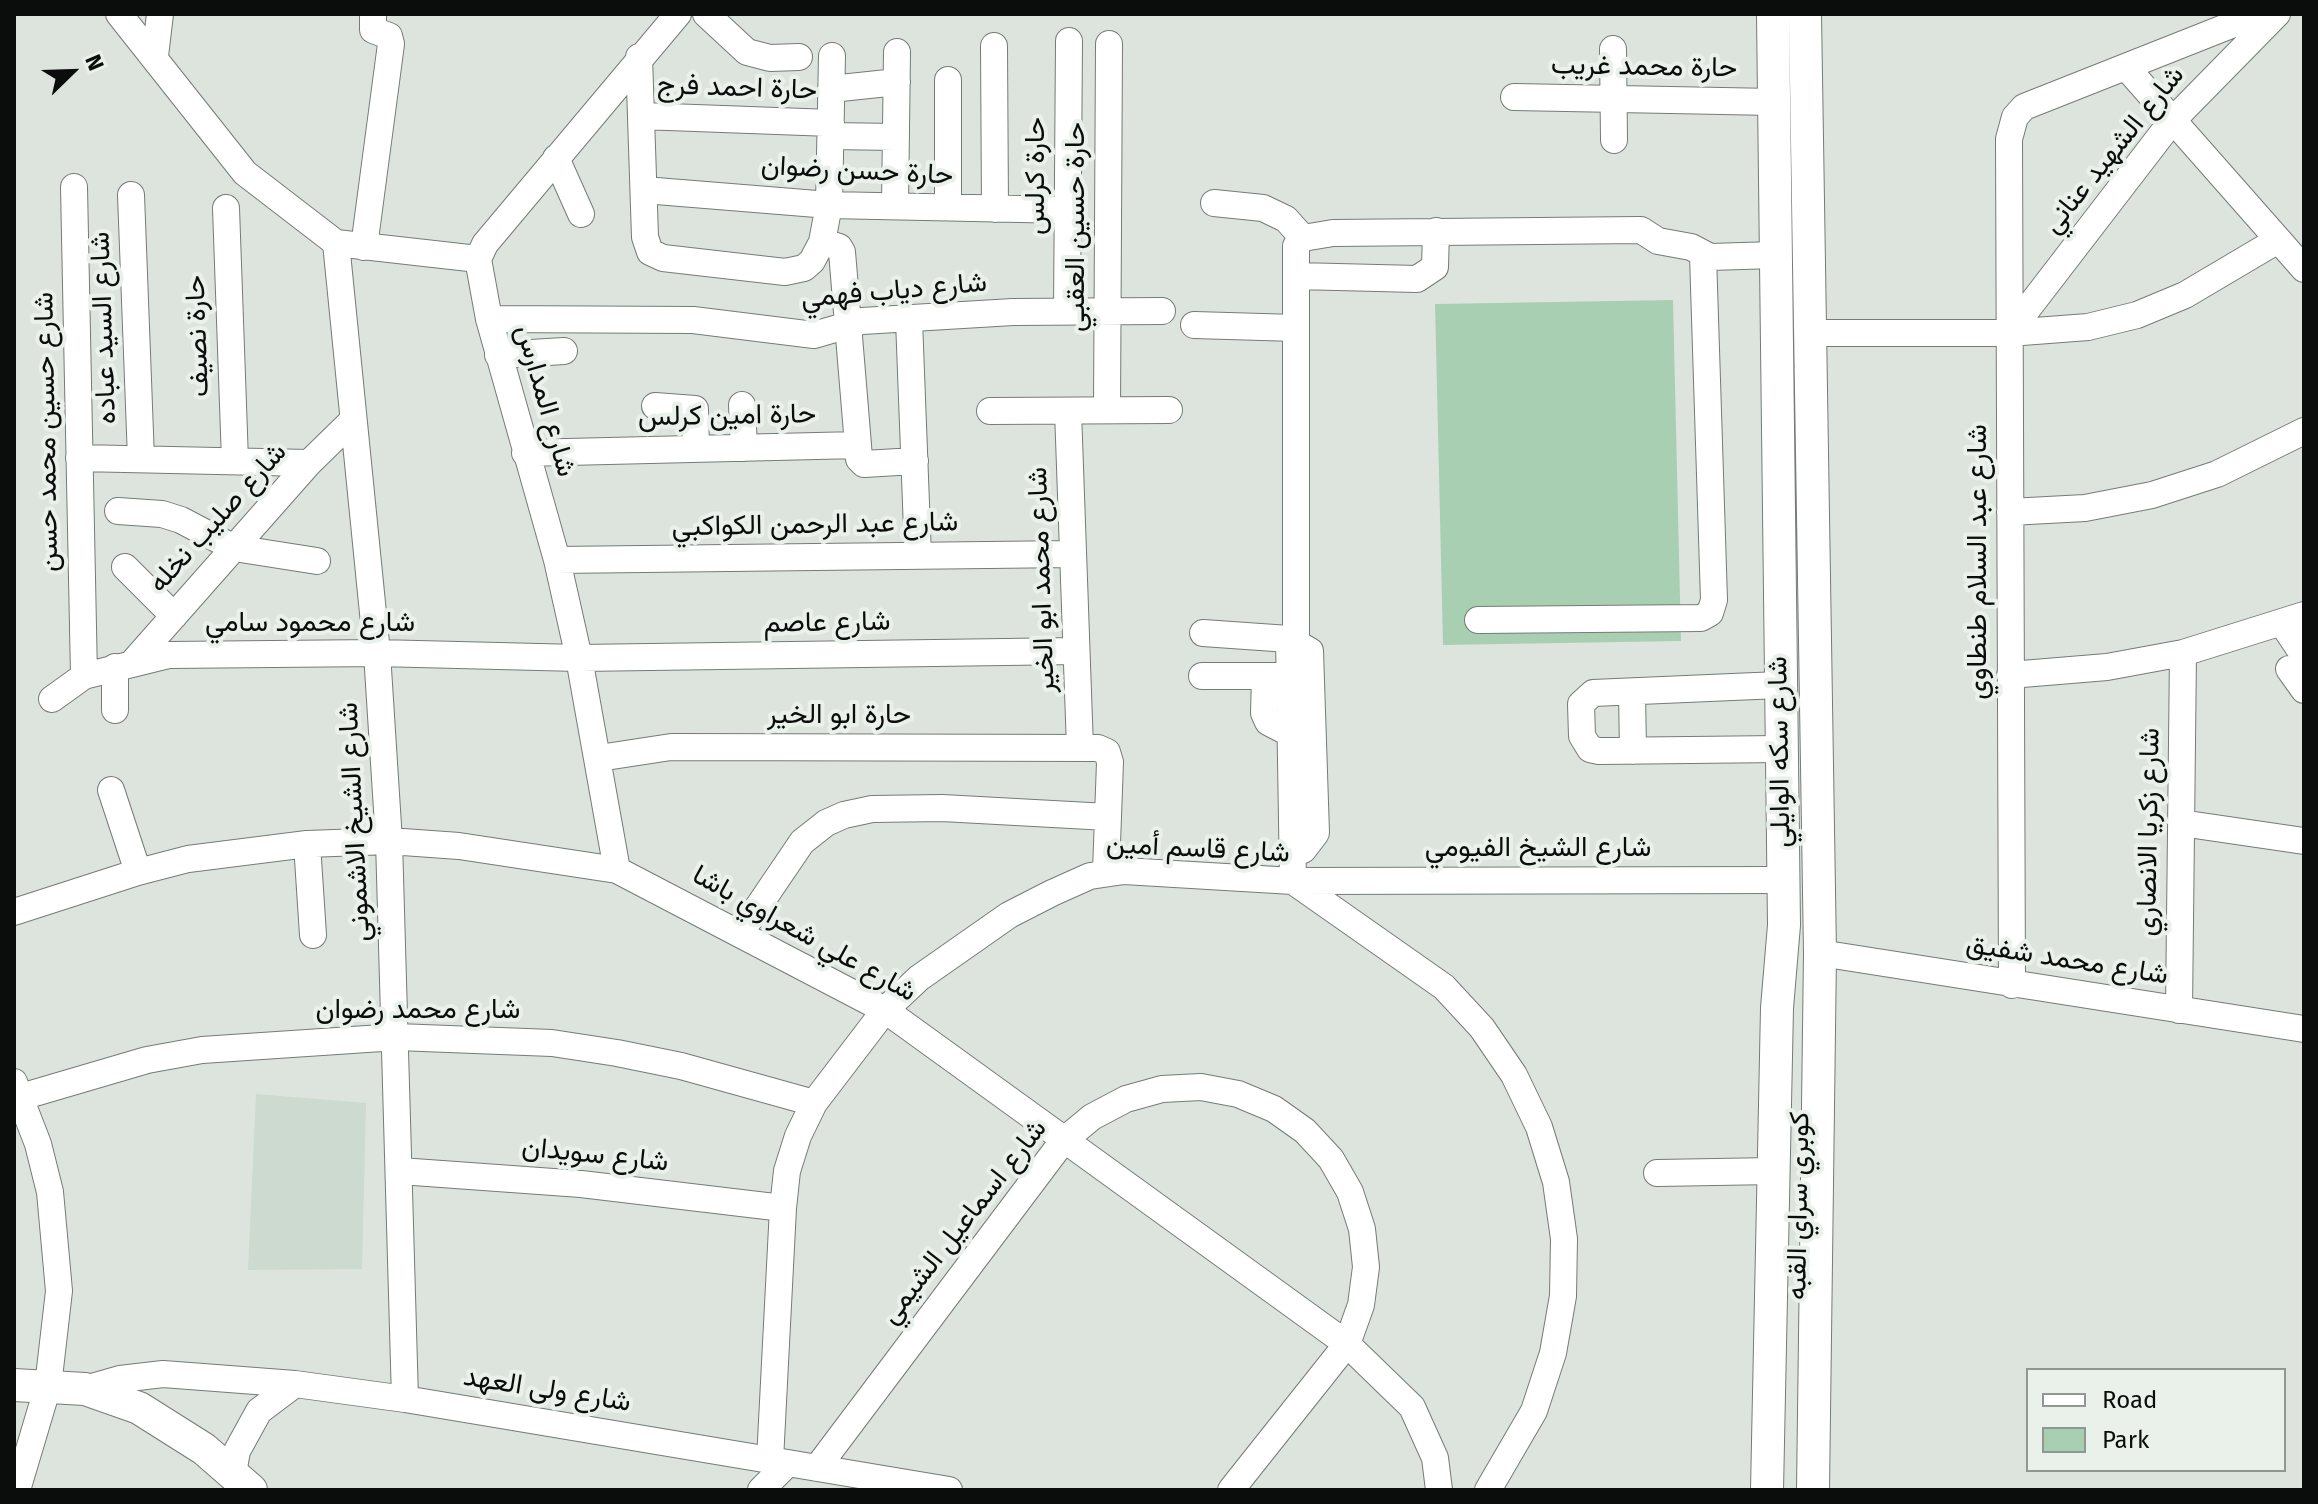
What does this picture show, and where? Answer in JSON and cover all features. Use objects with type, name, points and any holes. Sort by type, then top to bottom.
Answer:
[{"type":"main road","name":"شارع سكه الوايلي","points":[[1767,1490],[1777,1008],[1784,925],[1773,14]]},
{"type":"main road","name":"شارع سكه الوايلي","points":[[1805,14],[1820,953],[1813,1490]]},
{"type":"main road","name":"كوبري سراي القبه","points":[[1784,925],[1796,964],[1803,1007],[1794,1490]]},
{"type":"main road","points":[[14,1385],[85,1389],[139,1408],[173,1426],[242,1482]]},
{"type":"street","points":[[119,14],[155,56],[230,157],[259,187],[336,243],[478,259],[485,244],[678,14]]},
{"type":"street","points":[[155,56],[160,14]]},
{"type":"street","points":[[364,247],[391,44],[389,36],[373,30],[373,14]]},
{"type":"street","points":[[706,14],[747,52],[770,58],[799,57]]},
{"type":"street","name":"شارع الشهيد عناني","points":[[2009,139],[2015,117],[2024,107],[2259,14]]},
{"type":"street","name":"شارع الشهيد عناني","points":[[2009,333],[2172,121],[2277,14]]},
{"type":"street","name":"حارة كرلس","points":[[1067,311],[1069,41]]},
{"type":"street","name":"حارة حسين العقبي","points":[[1107,410],[1109,44]]},
{"type":"street","points":[[994,46],[995,209]]},
{"type":"street","points":[[1613,49],[1614,140]]},
{"type":"street","points":[[895,206],[897,52]]},
{"type":"street","points":[[639,57],[646,245],[656,256],[663,258],[785,272],[804,268],[817,252],[829,205],[832,56]]},
{"type":"street","points":[[2126,67],[2304,269]]},
{"type":"street","points":[[948,80],[948,207]]},
{"type":"street","points":[[831,89],[897,82]]},
{"type":"street","name":"حارة محمد غريب","points":[[1514,97],[1774,102]]},
{"type":"street","name":"حارة احمد فرج","points":[[641,116],[831,129],[896,137]]},
{"type":"street","name":"شارع عبد السلام طنطاوي","points":[[2009,139],[2012,985]]},
{"type":"street","points":[[556,158],[581,214]]},
{"type":"street","name":"شارع حسين محمد حسن","points":[[74,187],[84,676]]},
{"type":"street","name":"حارة حسن رضوان","points":[[644,190],[829,205],[1068,210]]},
{"type":"street","name":"شارع السيد عباده","points":[[131,195],[141,459]]},
{"type":"street","points":[[1214,203],[1263,208],[1286,219],[1303,238]]},
{"type":"street","name":"حارة نصيف","points":[[226,208],[235,461]]},
{"type":"street","points":[[1293,881],[1291,734],[1277,676],[1293,640],[1296,246],[1303,238],[1333,233],[1641,230],[1658,241],[1685,245],[1703,255],[1775,255]]},
{"type":"street","points":[[1297,276],[1424,277],[1435,267],[1436,231]]},
{"type":"street","points":[[1331,277],[1333,233]]},
{"type":"street","points":[[1068,240],[1108,240]]},
{"type":"street","points":[[1810,333],[2009,333],[2088,327],[2137,315],[2185,295],[2278,240]]},
{"type":"street","name":"شارع الشيخ الاشموني","points":[[336,243],[377,653],[389,841],[405,1399]]},
{"type":"street","points":[[817,252],[839,247],[842,252],[859,459],[864,464],[915,461]]},
{"type":"street","points":[[1478,620],[1701,618],[1710,613],[1714,600],[1703,255]]},
{"type":"street","name":"شارع المدارس","points":[[478,259],[498,355],[557,560],[599,758],[617,870]]},
{"type":"street","name":"شارع دياب فهمي","points":[[489,319],[693,320],[814,335],[850,324],[1067,311],[1162,311]]},
{"type":"street","points":[[909,320],[918,556]]},
{"type":"street","points":[[1194,325],[1296,328]]},
{"type":"street","points":[[498,355],[564,351]]},
{"type":"street","points":[[742,405],[744,448]]},
{"type":"street","points":[[655,406],[695,409],[696,449]]},
{"type":"street","points":[[990,411],[1169,410]]},
{"type":"street","name":"شارع محمد ابو الخير","points":[[1068,411],[1080,748]]},
{"type":"street","name":"شارع صليب نخله","points":[[125,664],[174,616],[309,463],[353,420]]},
{"type":"street","points":[[2010,512],[2085,508],[2152,495],[2217,474],[2304,431]]},
{"type":"street","name":"حارة امين كرلس","points":[[525,453],[858,445]]},
{"type":"street","points":[[79,458],[309,463]]},
{"type":"street","points":[[118,511],[162,514],[181,520],[234,548],[317,561]]},
{"type":"street","name":"شارع عبد الرحمن الكواكبي","points":[[557,560],[1073,554]]},
{"type":"street","points":[[125,567],[174,616]]},
{"type":"street","points":[[2010,675],[2107,667],[2183,653],[2293,619],[2300,676]]},
{"type":"street","points":[[1203,633],[1293,640],[1310,651],[1313,660],[1316,833],[1311,843],[1293,854]]},
{"type":"street","name":"شارع عاصم","points":[[579,658],[1076,651]]},
{"type":"street","name":"شارع محمود سامي","points":[[52,699],[84,676],[169,655],[377,653],[579,658]]},
{"type":"street","name":"شارع زكريا الانصاري","points":[[2179,1010],[2183,653]]},
{"type":"street","points":[[115,710],[125,664]]},
{"type":"street","points":[[1202,676],[1277,676]]},
{"type":"street","points":[[1779,685],[1593,693],[1581,704],[1581,712],[1582,736],[1590,749],[1780,749]]},
{"type":"street","points":[[1632,692],[1633,751]]},
{"type":"street","name":"حارة ابو الخير","points":[[599,758],[671,747],[1080,748]]},
{"type":"street","points":[[1080,748],[1107,752],[1110,762],[1106,871]]},
{"type":"street","points":[[111,790],[138,872]]},
{"type":"street","points":[[741,932],[802,842],[826,823],[844,815],[872,809],[942,808],[1108,817]]},
{"type":"street","points":[[2181,823],[2304,841]]},
{"type":"street","name":"شارع علي شعراوي باشا","points":[[14,912],[188,859],[307,844],[389,841],[542,856],[617,870],[741,932],[885,1010],[1347,1344],[1412,1407],[1435,1458],[1439,1490]]},
{"type":"street","points":[[307,844],[313,935]]},
{"type":"street","name":"شارع قاسم أمين","points":[[791,1490],[779,1461],[783,1208],[787,1171],[798,1136],[814,1103],[885,1010],[919,978],[1009,915],[1106,871],[1293,881],[1444,987],[1482,1028],[1514,1075],[1539,1127],[1556,1182],[1562,1225],[1563,1296],[1553,1353],[1534,1411],[1488,1490]]},
{"type":"street","name":"شارع الشيخ الفيومي","points":[[1293,881],[1783,880]]},
{"type":"street","name":"شارع محمد شفيق","points":[[1820,953],[2304,1029]]},
{"type":"street","name":"شارع محمد رضوان","points":[[18,1090],[202,1050],[397,1037],[552,1043],[617,1053],[681,1066],[814,1103]]},
{"type":"street","name":"شارع اسماعيل الشيمي","points":[[817,1468],[1063,1141],[1092,1117],[1126,1099],[1162,1089],[1201,1087],[1238,1094],[1274,1109],[1295,1123],[1331,1159],[1350,1192],[1362,1229],[1366,1267],[1361,1305],[1347,1344],[1231,1490]]},
{"type":"street","points":[[17,1490],[48,1386],[57,1328],[57,1241],[50,1192],[18,1090]]},
{"type":"street","name":"شارع سويدان","points":[[400,1171],[581,1184],[783,1208]]},
{"type":"street","points":[[1657,1173],[1774,1171]]},
{"type":"street","name":"شارع ولى العهد","points":[[85,1389],[120,1379],[163,1374],[295,1384],[405,1399],[949,1490]]},
{"type":"street","points":[[242,1482],[246,1430],[259,1411],[295,1384]]},
{"type":"street","points":[[761,1490],[779,1461]]},
{"type":"shaded area","points":[[256,1094],[366,1103],[362,1269],[248,1270]]},
{"type":"green space","points":[[1673,300],[1681,641],[1443,645],[1435,304]]}]
